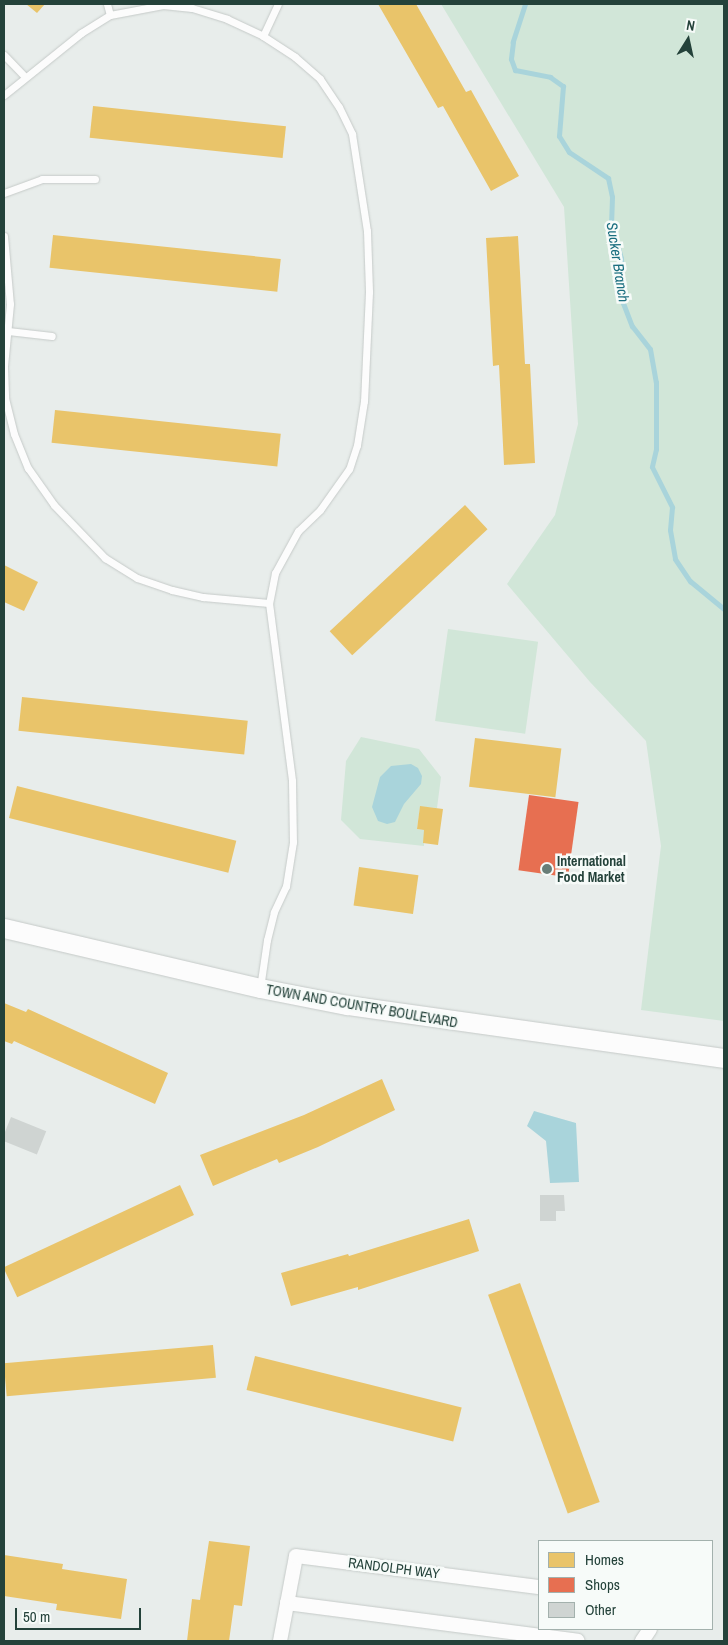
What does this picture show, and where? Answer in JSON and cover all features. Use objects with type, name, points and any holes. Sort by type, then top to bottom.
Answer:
[{"type":"street","name":"TOWN AND COUNTRY BOULEVARD","points":[[4,928],[260,988],[457,1023],[724,1058]]},
{"type":"street","name":"RANDOLPH WAY","points":[[280,1641],[296,1556],[538,1587]]},
{"type":"street","points":[[287,1603],[578,1641]]},
{"type":"street","points":[[642,1641],[649,1630]]},
{"type":"lane","points":[[107,4],[110,15]]},
{"type":"lane","points":[[263,36],[278,4]]},
{"type":"lane","points":[[4,95],[81,33],[110,15],[163,6],[192,8],[227,19],[263,36],[320,79],[339,107],[352,134],[367,230],[369,292],[364,401],[357,445],[349,469],[335,491],[285,549],[274,573],[269,603],[292,781],[293,842],[286,886],[274,912],[267,940],[260,988]]},
{"type":"lane","points":[[4,55],[26,77]]},
{"type":"lane","points":[[4,193],[42,180],[96,179]]},
{"type":"lane","points":[[4,236],[9,271],[5,398],[14,434],[28,468],[77,532],[105,558],[137,578],[172,590],[204,597],[269,603]]},
{"type":"lane","points":[[8,331],[52,336]]},
{"type":"green space","points":[[441,4],[724,4],[724,1021],[641,1010],[661,846],[646,741],[590,682],[507,584],[555,515],[578,424],[564,207]]},
{"type":"green space","points":[[448,629],[538,642],[525,734],[435,721]]},
{"type":"green space","points":[[361,737],[419,749],[441,777],[437,808],[420,807],[417,829],[424,830],[424,846],[360,839],[341,820],[346,761]]},
{"type":"water","points":[[411,764],[418,768],[422,776],[421,784],[404,804],[395,822],[387,824],[378,821],[372,807],[380,777],[391,766]]},
{"type":"water","points":[[534,1111],[576,1123],[579,1182],[550,1183],[546,1141],[527,1126]]},
{"type":"building: Homes","points":[[26,4],[45,4],[37,13]]},
{"type":"building: Homes","points":[[378,4],[416,4],[466,92],[471,90],[519,176],[491,191],[443,106],[438,108]]},
{"type":"building: Homes","points":[[93,106],[286,126],[283,158],[90,138]]},
{"type":"building: Homes","points":[[53,235],[281,259],[277,292],[50,268]]},
{"type":"building: Homes","points":[[518,236],[525,364],[530,364],[535,463],[504,465],[499,365],[493,366],[486,238]]},
{"type":"building: Homes","points":[[55,410],[281,434],[277,467],[52,443]]},
{"type":"building: Homes","points":[[465,505],[488,529],[352,655],[330,631]]},
{"type":"building: Homes","points":[[4,565],[38,582],[24,611],[4,602]]},
{"type":"building: Homes","points":[[22,697],[248,721],[244,755],[18,731]]},
{"type":"building: Homes","points":[[475,738],[561,749],[555,797],[469,787]]},
{"type":"building: Homes","points":[[17,786],[236,841],[228,873],[9,818]]},
{"type":"building: Homes","points":[[420,806],[443,809],[438,845],[423,843],[424,830],[417,829]]},
{"type":"building: Homes","points":[[359,867],[418,875],[413,914],[354,906]]},
{"type":"building: Homes","points":[[4,1003],[26,1012],[28,1009],[168,1073],[155,1104],[14,1041],[12,1044],[4,1041]]},
{"type":"building: Homes","points":[[382,1079],[395,1110],[318,1147],[279,1163],[277,1159],[213,1186],[200,1155],[304,1115]]},
{"type":"building: Homes","points":[[180,1185],[194,1215],[17,1297],[4,1267]]},
{"type":"building: Homes","points":[[469,1219],[479,1251],[358,1290],[358,1287],[291,1306],[281,1273],[348,1254],[349,1256]]},
{"type":"building: Homes","points":[[520,1283],[600,1502],[568,1514],[488,1295]]},
{"type":"building: Homes","points":[[213,1345],[216,1378],[7,1396],[4,1363]]},
{"type":"building: Homes","points":[[255,1356],[462,1408],[453,1441],[247,1390]]},
{"type":"building: Homes","points":[[209,1541],[250,1546],[242,1606],[234,1605],[229,1641],[187,1641],[192,1599],[200,1600]]},
{"type":"building: Homes","points":[[4,1555],[63,1564],[62,1569],[127,1579],[121,1619],[56,1610],[57,1604],[4,1596]]},
{"type":"building: Shops","points":[[529,795],[579,802],[568,877],[518,870]]},
{"type":"building: Other","points":[[11,1117],[46,1131],[37,1154],[4,1141],[4,1134]]},
{"type":"building: Other","points":[[540,1195],[564,1195],[565,1211],[556,1211],[556,1221],[540,1221]]},
{"type":"waterway","name":"Sucker Branch","points":[[525,4],[513,42],[511,59],[515,70],[550,77],[563,86],[559,136],[569,152],[608,178],[612,197],[611,221],[621,258],[623,303],[632,326],[650,349],[656,382],[656,449],[652,467],[672,507],[670,530],[675,559],[690,581],[724,609]]},
{"type":"place","name":"International Food Market","points":[[547,869]]}]
